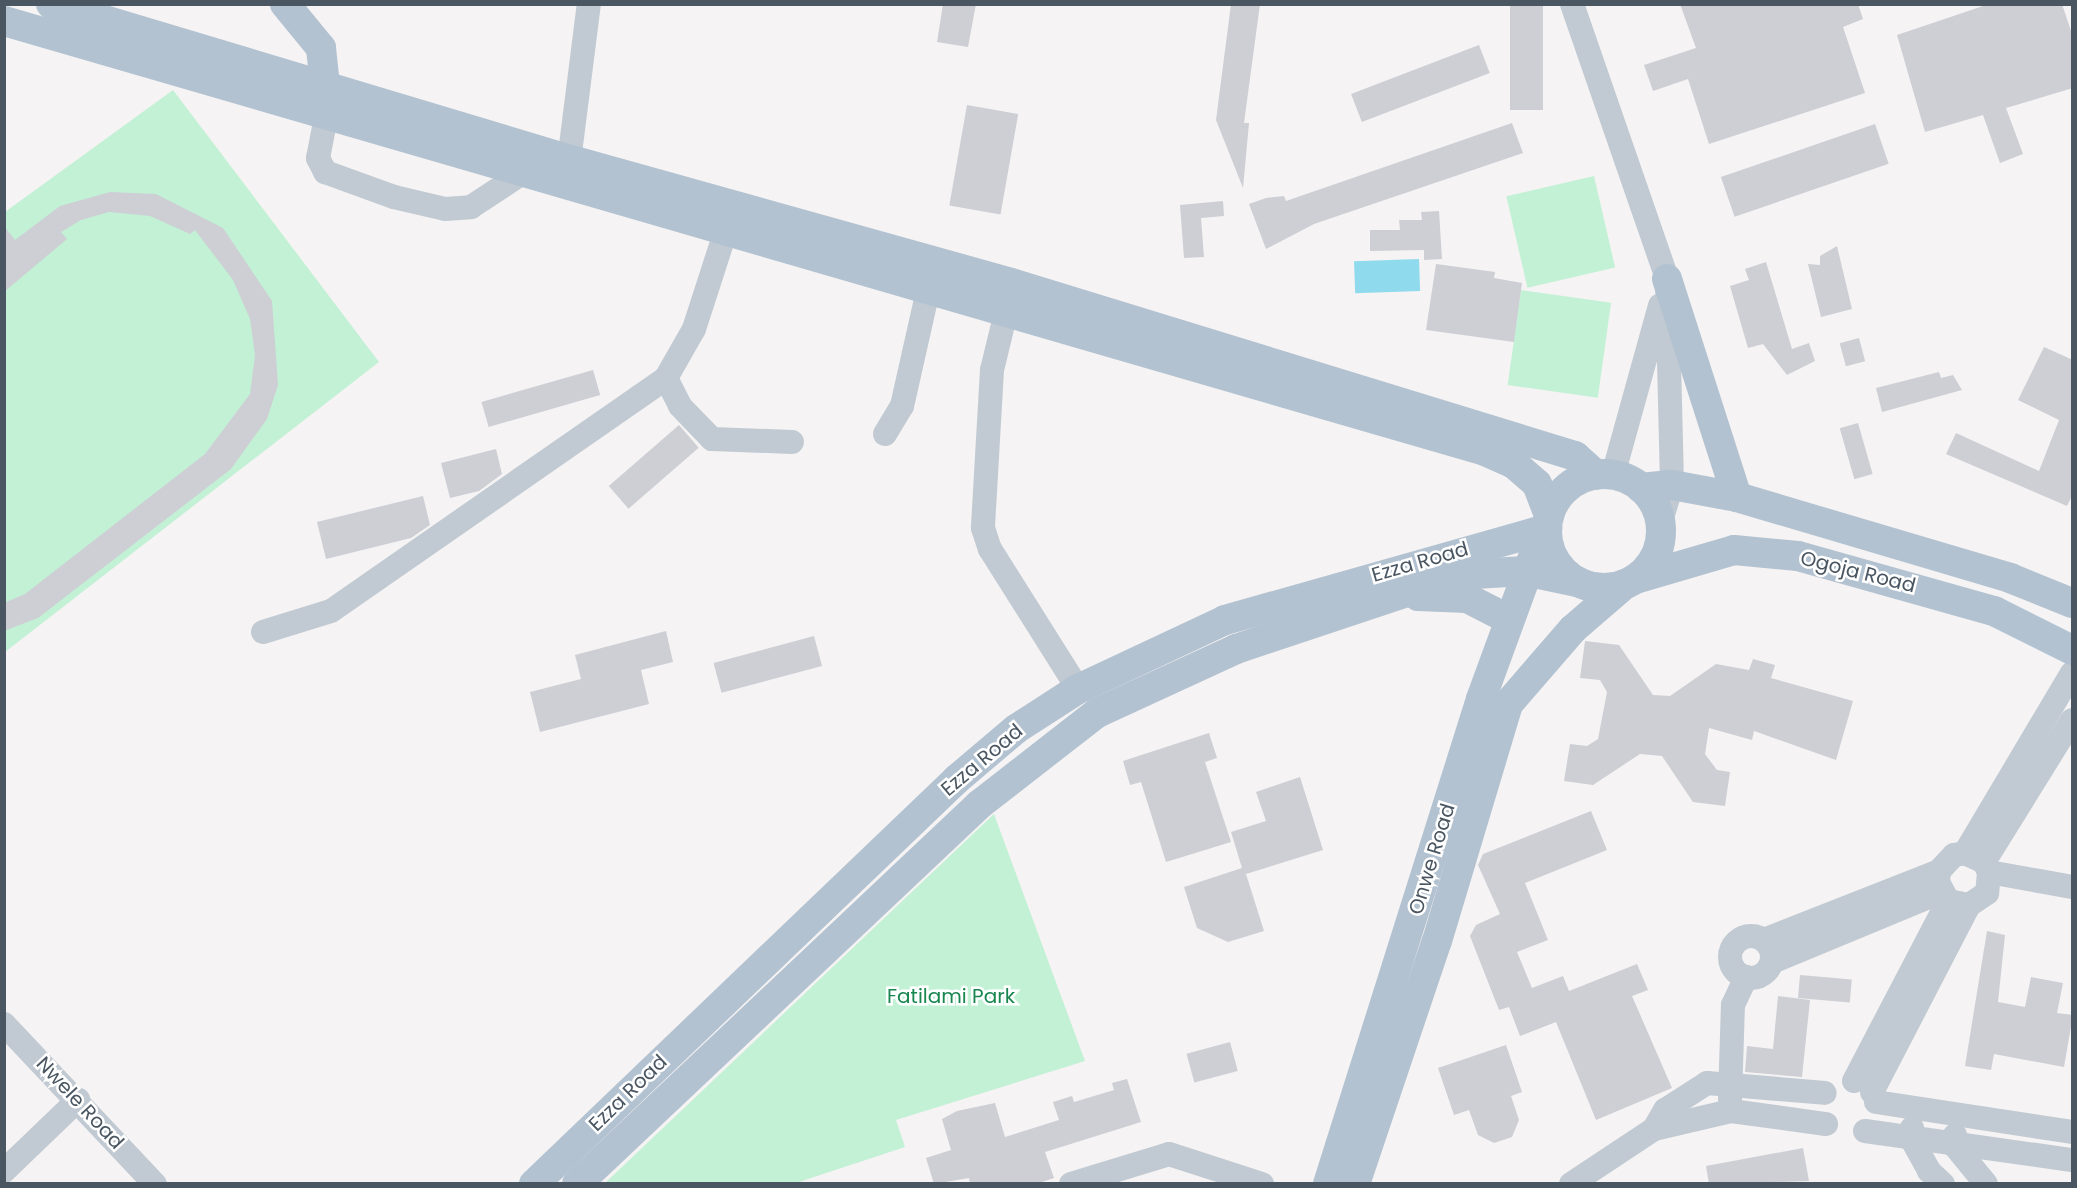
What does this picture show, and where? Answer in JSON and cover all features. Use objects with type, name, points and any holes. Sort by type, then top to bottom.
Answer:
[{"type":"main road","points":[[4,21],[327,102],[568,173],[1011,283],[1575,456],[1604,475],[1641,488],[1660,520],[1659,547],[1630,582],[1599,588],[1581,583],[1553,558],[1537,484],[1514,464],[1485,451],[1007,308],[726,233],[568,173],[524,172],[327,102],[51,4]]},
{"type":"main road","points":[[293,7],[321,48],[327,102]]},
{"type":"main road","points":[[1667,279],[1737,497]]},
{"type":"main road","points":[[1548,528],[1567,489],[1604,475]]},
{"type":"main road","name":"Ogoja Road","points":[[1641,488],[1672,485],[1737,497],[2010,578],[2073,603]]},
{"type":"main road","name":"Onwe Road","points":[[1355,1184],[1508,619],[1525,571],[1548,528]]},
{"type":"main road","name":"Ezza Road","points":[[534,1184],[957,779],[1016,729],[1078,689],[1151,650],[1225,620],[1548,528]]},
{"type":"main road","name":"Ogoja Road","points":[[1630,582],[1734,550],[1798,556],[1994,610],[2073,650]]},
{"type":"main road","name":"Ezza Road","points":[[578,1184],[980,804],[1096,712],[1236,649],[1409,595],[1458,575],[1525,571],[1581,583]]},
{"type":"main road","name":"Onwe Road","points":[[1328,1184],[1424,936],[1508,704],[1573,629],[1630,582]]},
{"type":"main road","points":[[1409,595],[1467,598],[1508,619]]},
{"type":"main road","points":[[957,779],[980,804]]},
{"type":"street","points":[[568,173],[589,4]]},
{"type":"street","points":[[1572,4],[1667,279],[1672,485],[1660,520]]},
{"type":"street","points":[[327,102],[318,158],[325,172],[394,196],[445,209],[471,207],[524,172]]},
{"type":"street","points":[[264,632],[331,611],[666,378],[694,329],[726,233]]},
{"type":"street","points":[[1604,475],[1667,279]]},
{"type":"street","points":[[885,434],[902,406],[929,286]]},
{"type":"street","points":[[1007,308],[992,370],[983,528],[990,549],[1078,689]]},
{"type":"street","points":[[666,378],[680,406],[712,439],[792,442]]},
{"type":"street","points":[[1768,951],[1949,892],[1987,893],[1979,863],[2050,735],[2073,673]]},
{"type":"street","points":[[2050,735],[2073,720]]},
{"type":"street","points":[[1865,1131],[1876,1113],[1867,1092],[1918,978],[1949,892],[1954,855],[2073,887]]},
{"type":"street","points":[[1748,936],[1768,951],[1762,975],[1746,977],[1733,968],[1730,952],[1748,936]]},
{"type":"street","points":[[1731,1111],[1728,1083],[1733,1005],[1746,977]]},
{"type":"street","name":"Nwele Road","points":[[4,1024],[155,1184]]},
{"type":"street","points":[[1654,1129],[1665,1110],[1686,1093],[1707,1083],[1826,1093]]},
{"type":"street","points":[[1826,1124],[1822,1114],[1826,1093],[1833,1085],[1867,1092],[1914,1110],[1958,1118],[2073,1132]]},
{"type":"street","points":[[4,1171],[78,1100]]},
{"type":"street","points":[[1914,1110],[1911,1138],[1929,1171],[1943,1184]]},
{"type":"street","points":[[1571,1184],[1654,1129],[1731,1111],[1826,1124],[1844,1135],[1865,1131],[2073,1160]]},
{"type":"street","points":[[1958,1118],[1954,1145],[1986,1184]]},
{"type":"street","points":[[1071,1184],[1169,1154],[1262,1184]]},
{"type":"green space","points":[[173,90],[379,362],[5,652],[5,212]]},
{"type":"green space","points":[[1594,176],[1615,268],[1527,288],[1506,196]]},
{"type":"green space","points":[[1521,290],[1611,303],[1598,398],[1508,385]]},
{"type":"green space","name":"Fatilami Park","points":[[994,814],[1085,1061],[896,1120],[905,1147],[796,1183],[605,1183]]},
{"type":"water","points":[[1419,259],[1420,291],[1355,293],[1354,261]]},
{"type":"building","points":[[943,4],[976,4],[968,47],[937,42]]},
{"type":"building","points":[[1231,4],[1260,4],[1244,123],[1249,123],[1243,188],[1216,120]]},
{"type":"building","points":[[1510,4],[1543,4],[1543,110],[1510,110]]},
{"type":"building","points":[[1680,4],[1858,4],[1863,19],[1843,27],[1865,93],[1709,144],[1688,79],[1653,91],[1644,65],[1696,48]]},
{"type":"building","points":[[1989,4],[2062,4],[2073,37],[2073,88],[2006,108],[2023,154],[2000,163],[1983,115],[1925,132],[1897,35]]},
{"type":"building","points":[[1479,45],[1490,73],[1362,122],[1351,94]]},
{"type":"building","points":[[967,105],[1018,114],[1000,214],[949,205]]},
{"type":"building","points":[[1512,123],[1523,153],[1314,224],[1266,249],[1249,204],[1266,198],[1284,196],[1286,201]]},
{"type":"building","points":[[1875,124],[1889,164],[1735,217],[1721,177]]},
{"type":"building","points":[[110,192],[156,194],[223,228],[272,301],[278,385],[267,419],[231,469],[38,618],[4,631],[4,603],[25,594],[205,454],[250,394],[255,355],[250,319],[233,280],[195,230],[190,234],[150,216],[109,212],[81,220],[61,232],[67,239],[4,292],[4,226],[15,240],[60,206]]},
{"type":"building","points":[[1223,201],[1224,216],[1201,218],[1204,257],[1184,258],[1180,205]]},
{"type":"building","points":[[1439,211],[1442,259],[1424,260],[1424,250],[1370,251],[1370,230],[1400,230],[1399,220],[1422,220],[1421,212]]},
{"type":"building","points":[[1837,246],[1852,309],[1821,317],[1808,264],[1820,265],[1820,256]]},
{"type":"building","points":[[1766,262],[1792,349],[1809,343],[1815,361],[1787,375],[1763,344],[1748,348],[1730,286],[1749,280],[1745,269]]},
{"type":"building","points":[[1436,264],[1495,272],[1494,278],[1522,283],[1514,342],[1426,330]]},
{"type":"building","points":[[1859,338],[1865,361],[1846,366],[1840,343]]},
{"type":"building","points":[[2044,347],[2073,360],[2073,494],[2067,506],[1946,454],[1956,433],[2039,471],[2059,420],[2018,400]]},
{"type":"building","points":[[593,370],[600,395],[489,427],[481,402]]},
{"type":"building","points":[[1939,372],[1941,378],[1953,375],[1962,390],[1882,412],[1876,388]]},
{"type":"building","points":[[1858,423],[1873,474],[1854,479],[1840,428]]},
{"type":"building","points":[[679,425],[699,448],[628,509],[609,486]]},
{"type":"building","points":[[496,449],[502,474],[479,491],[450,498],[441,463]]},
{"type":"building","points":[[423,496],[430,525],[411,538],[326,559],[317,522]]},
{"type":"building","points":[[666,631],[673,662],[641,670],[649,704],[540,732],[530,692],[581,679],[575,655]]},
{"type":"building","points":[[814,636],[822,666],[722,693],[714,663]]},
{"type":"building","points":[[1585,641],[1619,645],[1653,695],[1670,696],[1716,664],[1749,670],[1753,659],[1775,665],[1771,678],[1853,701],[1836,760],[1754,731],[1752,740],[1709,728],[1705,754],[1717,770],[1730,772],[1725,806],[1693,802],[1662,756],[1640,754],[1593,785],[1564,781],[1570,744],[1587,746],[1598,739],[1607,692],[1600,680],[1580,678]]},
{"type":"building","points":[[1209,733],[1217,758],[1205,762],[1231,842],[1166,862],[1141,782],[1130,785],[1123,761]]},
{"type":"building","points":[[1300,777],[1323,850],[1246,874],[1264,931],[1228,942],[1197,928],[1184,887],[1242,868],[1231,832],[1266,821],[1256,792]]},
{"type":"building","points":[[1591,811],[1607,850],[1525,883],[1548,940],[1517,952],[1532,988],[1563,976],[1569,991],[1637,964],[1648,990],[1632,996],[1672,1088],[1596,1120],[1556,1022],[1520,1036],[1509,1007],[1499,1010],[1470,936],[1476,925],[1500,914],[1478,865],[1483,854]]},
{"type":"building","points":[[1987,931],[2005,935],[1998,1002],[2025,1007],[2031,977],[2063,983],[2057,1013],[2073,1015],[2064,1067],[1994,1054],[1991,1070],[1965,1066]]},
{"type":"building","points":[[1800,975],[1852,980],[1850,1002],[1798,998]]},
{"type":"building","points":[[1778,996],[1810,1000],[1802,1077],[1745,1072],[1747,1046],[1773,1049]]},
{"type":"building","points":[[1230,1042],[1238,1071],[1194,1083],[1187,1054]]},
{"type":"building","points":[[1506,1045],[1522,1092],[1511,1096],[1519,1120],[1512,1137],[1494,1143],[1478,1135],[1469,1110],[1454,1115],[1438,1068]]},
{"type":"building","points":[[1127,1079],[1141,1122],[1045,1152],[1054,1178],[1036,1184],[970,1184],[969,1178],[934,1184],[926,1158],[951,1150],[942,1119],[957,1111],[995,1103],[1005,1137],[1059,1120],[1053,1102],[1072,1096],[1074,1102],[1114,1090],[1112,1083]]},
{"type":"building","points":[[1803,1148],[1809,1181],[1709,1184],[1706,1166]]}]
